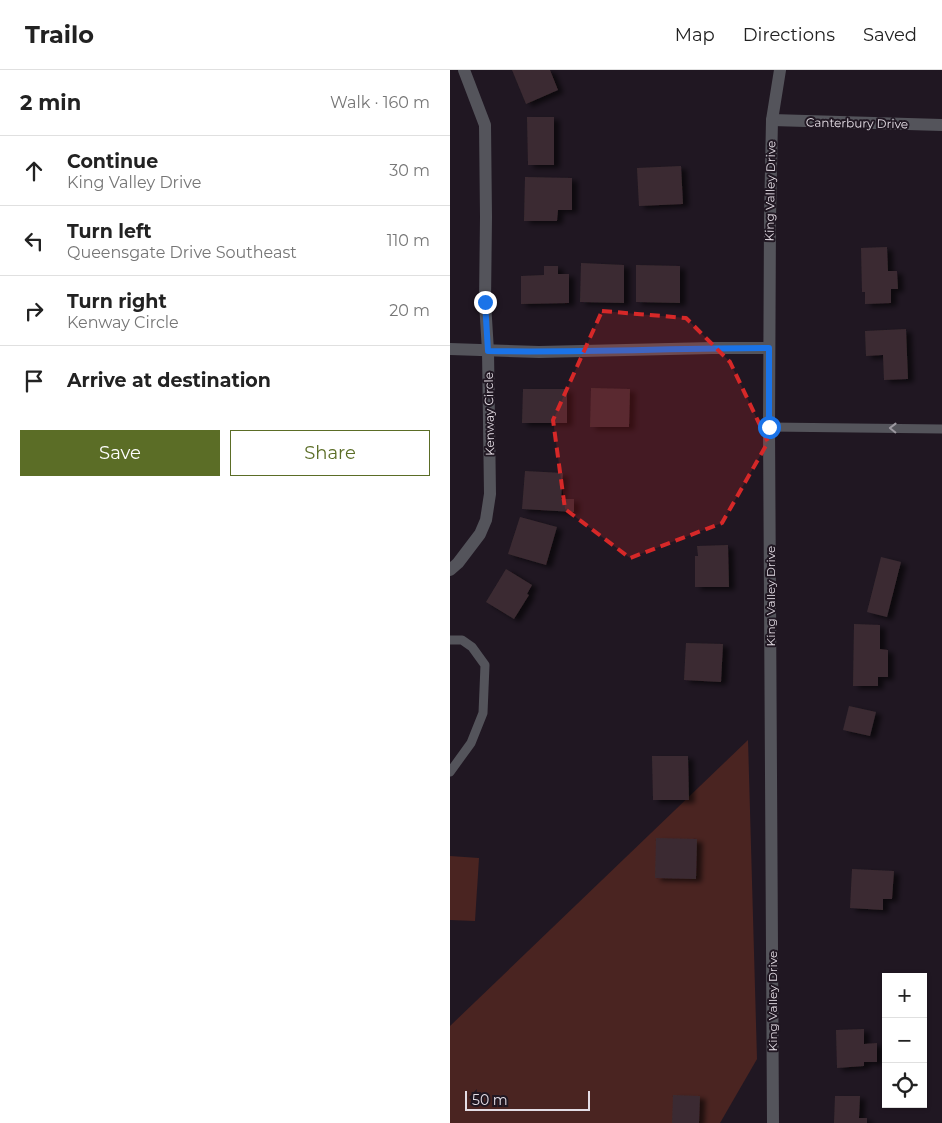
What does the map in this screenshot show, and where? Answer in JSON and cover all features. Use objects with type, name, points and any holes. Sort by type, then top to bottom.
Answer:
[{"type":"street","name":"Kenway Circle","points":[[450,570],[458,563],[480,534],[486,520],[490,494],[488,351],[485,302],[485,125],[464,70]]},
{"type":"street","name":"King Valley Drive","points":[[773,1123],[769,427],[770,170],[772,120],[780,70]]},
{"type":"street","name":"Canterbury Drive","points":[[772,120],[942,125]]},
{"type":"street","points":[[450,349],[539,352],[769,348]]},
{"type":"lane","points":[[769,427],[942,429]]},
{"type":"lane","points":[[450,640],[462,640],[472,647],[486,665],[483,714],[471,743],[450,772]]},
{"type":"highlighted area","points":[[602,311],[686,318],[730,362],[768,442],[722,523],[630,558],[565,509],[553,420]]},
{"type":"shaded area","points":[[748,740],[757,1059],[720,1123],[450,1123],[450,1026]]},
{"type":"shaded area","points":[[450,856],[479,858],[475,921],[450,920]]},
{"type":"building","points":[[512,70],[550,70],[558,90],[526,104]]},
{"type":"building","points":[[527,117],[554,117],[554,165],[528,165]]},
{"type":"building","points":[[681,166],[683,204],[639,206],[637,168]]},
{"type":"building","points":[[525,177],[572,178],[572,210],[558,210],[557,221],[524,221]]},
{"type":"building","points":[[887,247],[888,271],[897,271],[898,289],[891,289],[891,303],[865,304],[865,292],[862,292],[861,248]]},
{"type":"building","points":[[581,263],[624,265],[624,303],[580,302]]},
{"type":"building","points":[[636,265],[680,266],[680,303],[636,302]]},
{"type":"building","points":[[544,266],[558,266],[558,274],[569,274],[569,303],[521,304],[521,276],[544,275]]},
{"type":"building","points":[[906,329],[908,379],[884,380],[883,355],[866,356],[865,331]]},
{"type":"building","points":[[591,388],[630,389],[629,427],[590,427]]},
{"type":"building","points":[[523,389],[567,389],[567,423],[522,423]]},
{"type":"building","points":[[525,471],[563,473],[561,499],[574,499],[574,512],[522,509]]},
{"type":"building","points":[[520,517],[557,527],[546,565],[508,554]]},
{"type":"building","points":[[728,545],[729,587],[695,587],[695,556],[698,556],[697,546]]},
{"type":"building","points":[[881,557],[901,562],[887,617],[867,612]]},
{"type":"building","points":[[506,569],[532,585],[527,594],[529,595],[514,619],[486,602]]},
{"type":"building","points":[[854,624],[880,625],[880,649],[888,650],[888,677],[878,677],[878,686],[853,686]]},
{"type":"building","points":[[686,643],[723,644],[721,682],[684,680]]},
{"type":"building","points":[[849,706],[876,712],[870,736],[843,730]]},
{"type":"building","points":[[652,756],[688,756],[689,800],[653,800]]},
{"type":"building","points":[[656,838],[697,839],[696,879],[655,878]]},
{"type":"building","points":[[852,869],[894,871],[892,899],[883,899],[883,910],[850,908]]},
{"type":"building","points":[[864,1029],[864,1044],[877,1043],[877,1062],[864,1062],[864,1066],[837,1068],[836,1030]]},
{"type":"building","points":[[673,1095],[700,1096],[699,1123],[672,1123]]},
{"type":"building","points":[[835,1096],[860,1096],[859,1118],[867,1118],[867,1123],[834,1123]]},
{"type":"route","points":[[485,302],[488,351],[539,352],[769,348],[769,427]]}]
